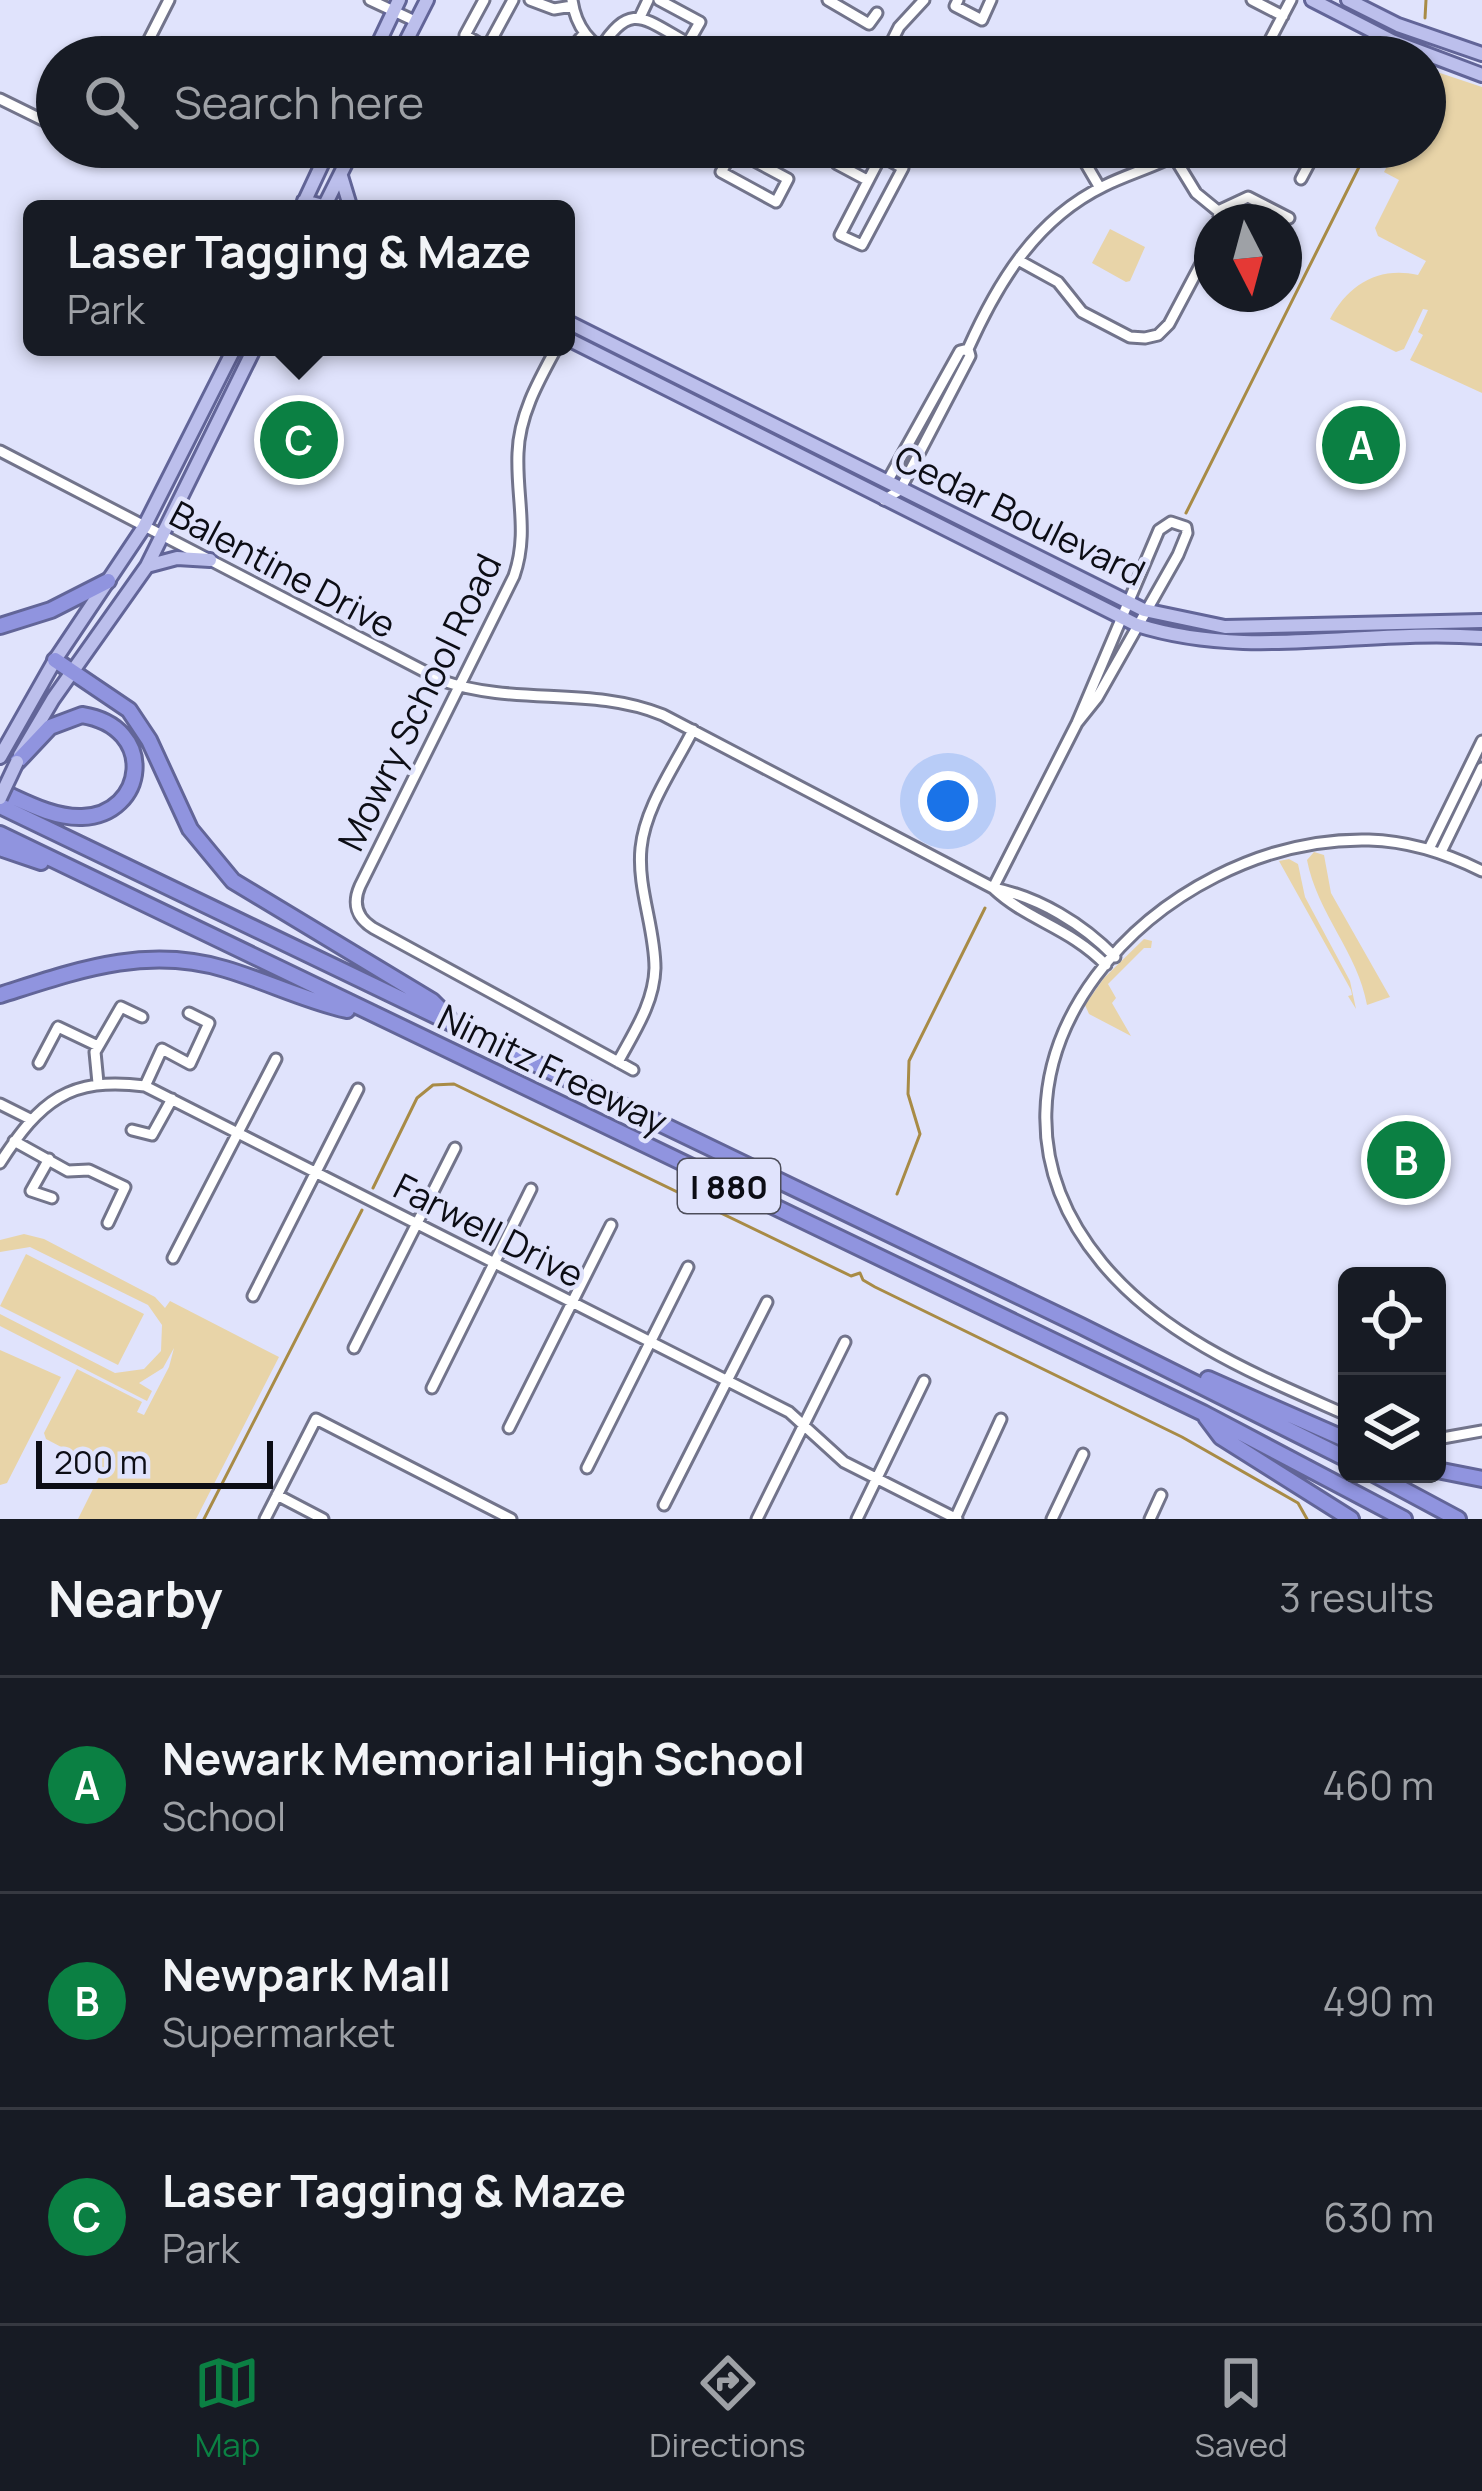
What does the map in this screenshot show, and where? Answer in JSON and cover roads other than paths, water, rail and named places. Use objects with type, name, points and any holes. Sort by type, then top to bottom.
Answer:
[{"type":"highway","points":[[0,626],[51,610],[108,581]]},
{"type":"highway","points":[[55,660],[129,710],[149,740],[190,829],[233,881],[432,1001],[457,1026]]},
{"type":"highway","points":[[0,798],[82,817],[116,805],[129,791],[134,772],[128,740],[117,727],[82,715],[50,728],[16,762]]},
{"type":"highway","name":"Nimitz Freeway","points":[[0,798],[1338,1454]]},
{"type":"highway","name":"Nimitz Freeway","points":[[0,834],[1203,1413],[1403,1519]]},
{"type":"highway","points":[[0,848],[94,879]]},
{"type":"highway","points":[[0,995],[122,960],[170,958],[221,968],[370,1016]]},
{"type":"highway","points":[[1081,1326],[1338,1436]]},
{"type":"highway","points":[[1203,1413],[1221,1437],[1351,1519]]},
{"type":"highway","points":[[1446,1472],[1482,1479]]},
{"type":"highway","points":[[1391,1483],[1462,1519]]},
{"type":"main road","points":[[408,36],[427,0]]},
{"type":"main road","points":[[1312,0],[1382,36]]},
{"type":"main road","points":[[1330,0],[1359,16],[1371,12]]},
{"type":"main road","points":[[1348,0],[1434,36]]},
{"type":"main road","points":[[382,36],[396,5]]},
{"type":"main road","points":[[1446,40],[1482,54]]},
{"type":"main road","points":[[1446,61],[1482,75]]},
{"type":"main road","points":[[319,200],[325,168]]},
{"type":"main road","points":[[322,200],[343,168]]},
{"type":"main road","points":[[341,173],[348,200]]},
{"type":"main road","name":"Cedar Boulevard","points":[[575,332],[1144,610],[1238,628],[1482,621]]},
{"type":"main road","name":"Cedar Boulevard","points":[[575,332],[884,500],[1137,625],[1186,638],[1238,644],[1482,637]]},
{"type":"main road","points":[[1,756],[55,660],[144,527],[230,356]]},
{"type":"main road","points":[[0,798],[16,762],[72,671],[147,566],[252,356]]},
{"type":"main road","points":[[147,566],[173,559],[209,560]]},
{"type":"street","points":[[151,36],[169,0]]},
{"type":"street","points":[[370,0],[396,5],[416,21]]},
{"type":"street","points":[[467,36],[484,0]]},
{"type":"street","points":[[494,36],[513,0]]},
{"type":"street","points":[[530,0],[554,9],[572,3],[584,34]]},
{"type":"street","points":[[640,17],[648,0]]},
{"type":"street","points":[[659,0],[700,22],[692,36]]},
{"type":"street","points":[[828,0],[869,24],[882,2],[878,0]]},
{"type":"street","points":[[894,36],[924,0]]},
{"type":"street","points":[[958,0],[955,6],[982,20],[991,0]]},
{"type":"street","points":[[1252,0],[1283,16]]},
{"type":"street","points":[[1272,36],[1291,0]]},
{"type":"street","points":[[877,14],[899,27]]},
{"type":"street","points":[[608,36],[626,17],[640,17],[675,36]]},
{"type":"street","points":[[0,99],[36,117]]},
{"type":"street","points":[[724,168],[722,172],[776,202],[788,179],[769,168]]},
{"type":"street","points":[[844,168],[867,180]]},
{"type":"street","points":[[874,168],[840,235],[862,245],[903,168]]},
{"type":"street","points":[[1088,168],[1100,188]]},
{"type":"street","points":[[884,500],[901,490],[970,356],[968,349],[986,309],[1041,229],[1100,188],[1148,168]]},
{"type":"street","points":[[1181,168],[1207,204]]},
{"type":"street","points":[[1301,179],[1307,168]]},
{"type":"street","points":[[1018,260],[1058,282],[1082,312],[1130,337],[1158,334],[1169,324],[1194,277]]},
{"type":"street","points":[[884,500],[887,483],[960,351],[968,349]]},
{"type":"street","name":"Mowry School Road","points":[[553,356],[531,400],[519,441],[524,522],[519,562],[356,901],[358,913],[374,928],[633,1070]]},
{"type":"street","name":"Balentine Drive","points":[[0,452],[416,669],[460,687],[506,696],[612,699],[648,709],[993,888],[1016,893],[1081,926],[1111,961]]},
{"type":"street","points":[[993,888],[1077,723],[1159,530],[1163,524],[1186,527],[1185,541],[1097,698],[1077,723]]},
{"type":"street","points":[[618,1062],[644,1013],[654,980],[641,866],[644,834],[693,730]]},
{"type":"street","points":[[1435,851],[1482,741]]},
{"type":"street","points":[[1435,851],[1482,768]]},
{"type":"street","points":[[1338,1411],[1256,1375],[1167,1324],[1103,1265],[1072,1218],[1050,1163],[1044,1124],[1046,1086],[1065,1023],[1083,993],[1111,961],[1178,902],[1228,872],[1264,858],[1341,841],[1374,840],[1435,851],[1482,871]]},
{"type":"street","points":[[98,1083],[94,1052],[121,1007],[142,1017]]},
{"type":"street","points":[[145,1086],[162,1049],[190,1064],[209,1024],[189,1013]]},
{"type":"street","points":[[39,1063],[58,1027],[98,1046]]},
{"type":"street","points":[[173,1258],[276,1059]]},
{"type":"street","name":"Farwell Drive","points":[[0,1162],[30,1119],[52,1100],[98,1083],[145,1086],[728,1381],[805,1424],[827,1449],[877,1480],[956,1519]]},
{"type":"street","points":[[253,1296],[358,1089]]},
{"type":"street","points":[[132,1130],[152,1135],[172,1099]]},
{"type":"street","points":[[0,1104],[30,1119]]},
{"type":"street","points":[[14,1141],[68,1172],[89,1170],[125,1186],[108,1223]]},
{"type":"street","points":[[354,1348],[454,1148]]},
{"type":"street","points":[[49,1159],[31,1191],[52,1198]]},
{"type":"street","points":[[432,1388],[531,1189]]},
{"type":"street","points":[[509,1428],[611,1226]]},
{"type":"street","points":[[587,1468],[688,1267]]},
{"type":"street","points":[[664,1504],[766,1303]]},
{"type":"street","points":[[757,1519],[845,1342]]},
{"type":"street","points":[[857,1519],[924,1381]]},
{"type":"street","points":[[265,1519],[316,1419],[511,1519]]},
{"type":"street","points":[[956,1519],[1001,1419]]},
{"type":"street","points":[[1446,1437],[1482,1431]]},
{"type":"street","points":[[1052,1519],[1083,1454]]},
{"type":"street","points":[[277,1495],[323,1519]]},
{"type":"street","points":[[1150,1519],[1161,1495]]},
{"type":"waterway","points":[[1425,18],[1426,0]]},
{"type":"waterway","points":[[1186,513],[1358,168]]},
{"type":"waterway","points":[[897,1194],[920,1134],[908,1094],[909,1061],[985,908]]},
{"type":"waterway","points":[[373,1188],[417,1098],[433,1085],[454,1084],[851,1276],[860,1273],[875,1287],[1182,1437],[1298,1503],[1307,1519]]},
{"type":"waterway","points":[[204,1519],[362,1210]]},
{"type":"place","name":"Laser Tagging & Maze","points":[[299,440]]},
{"type":"place","name":"Newark Memorial High School","points":[[1361,445]]},
{"type":"place","name":"Newpark Mall","points":[[1406,1160]]}]
